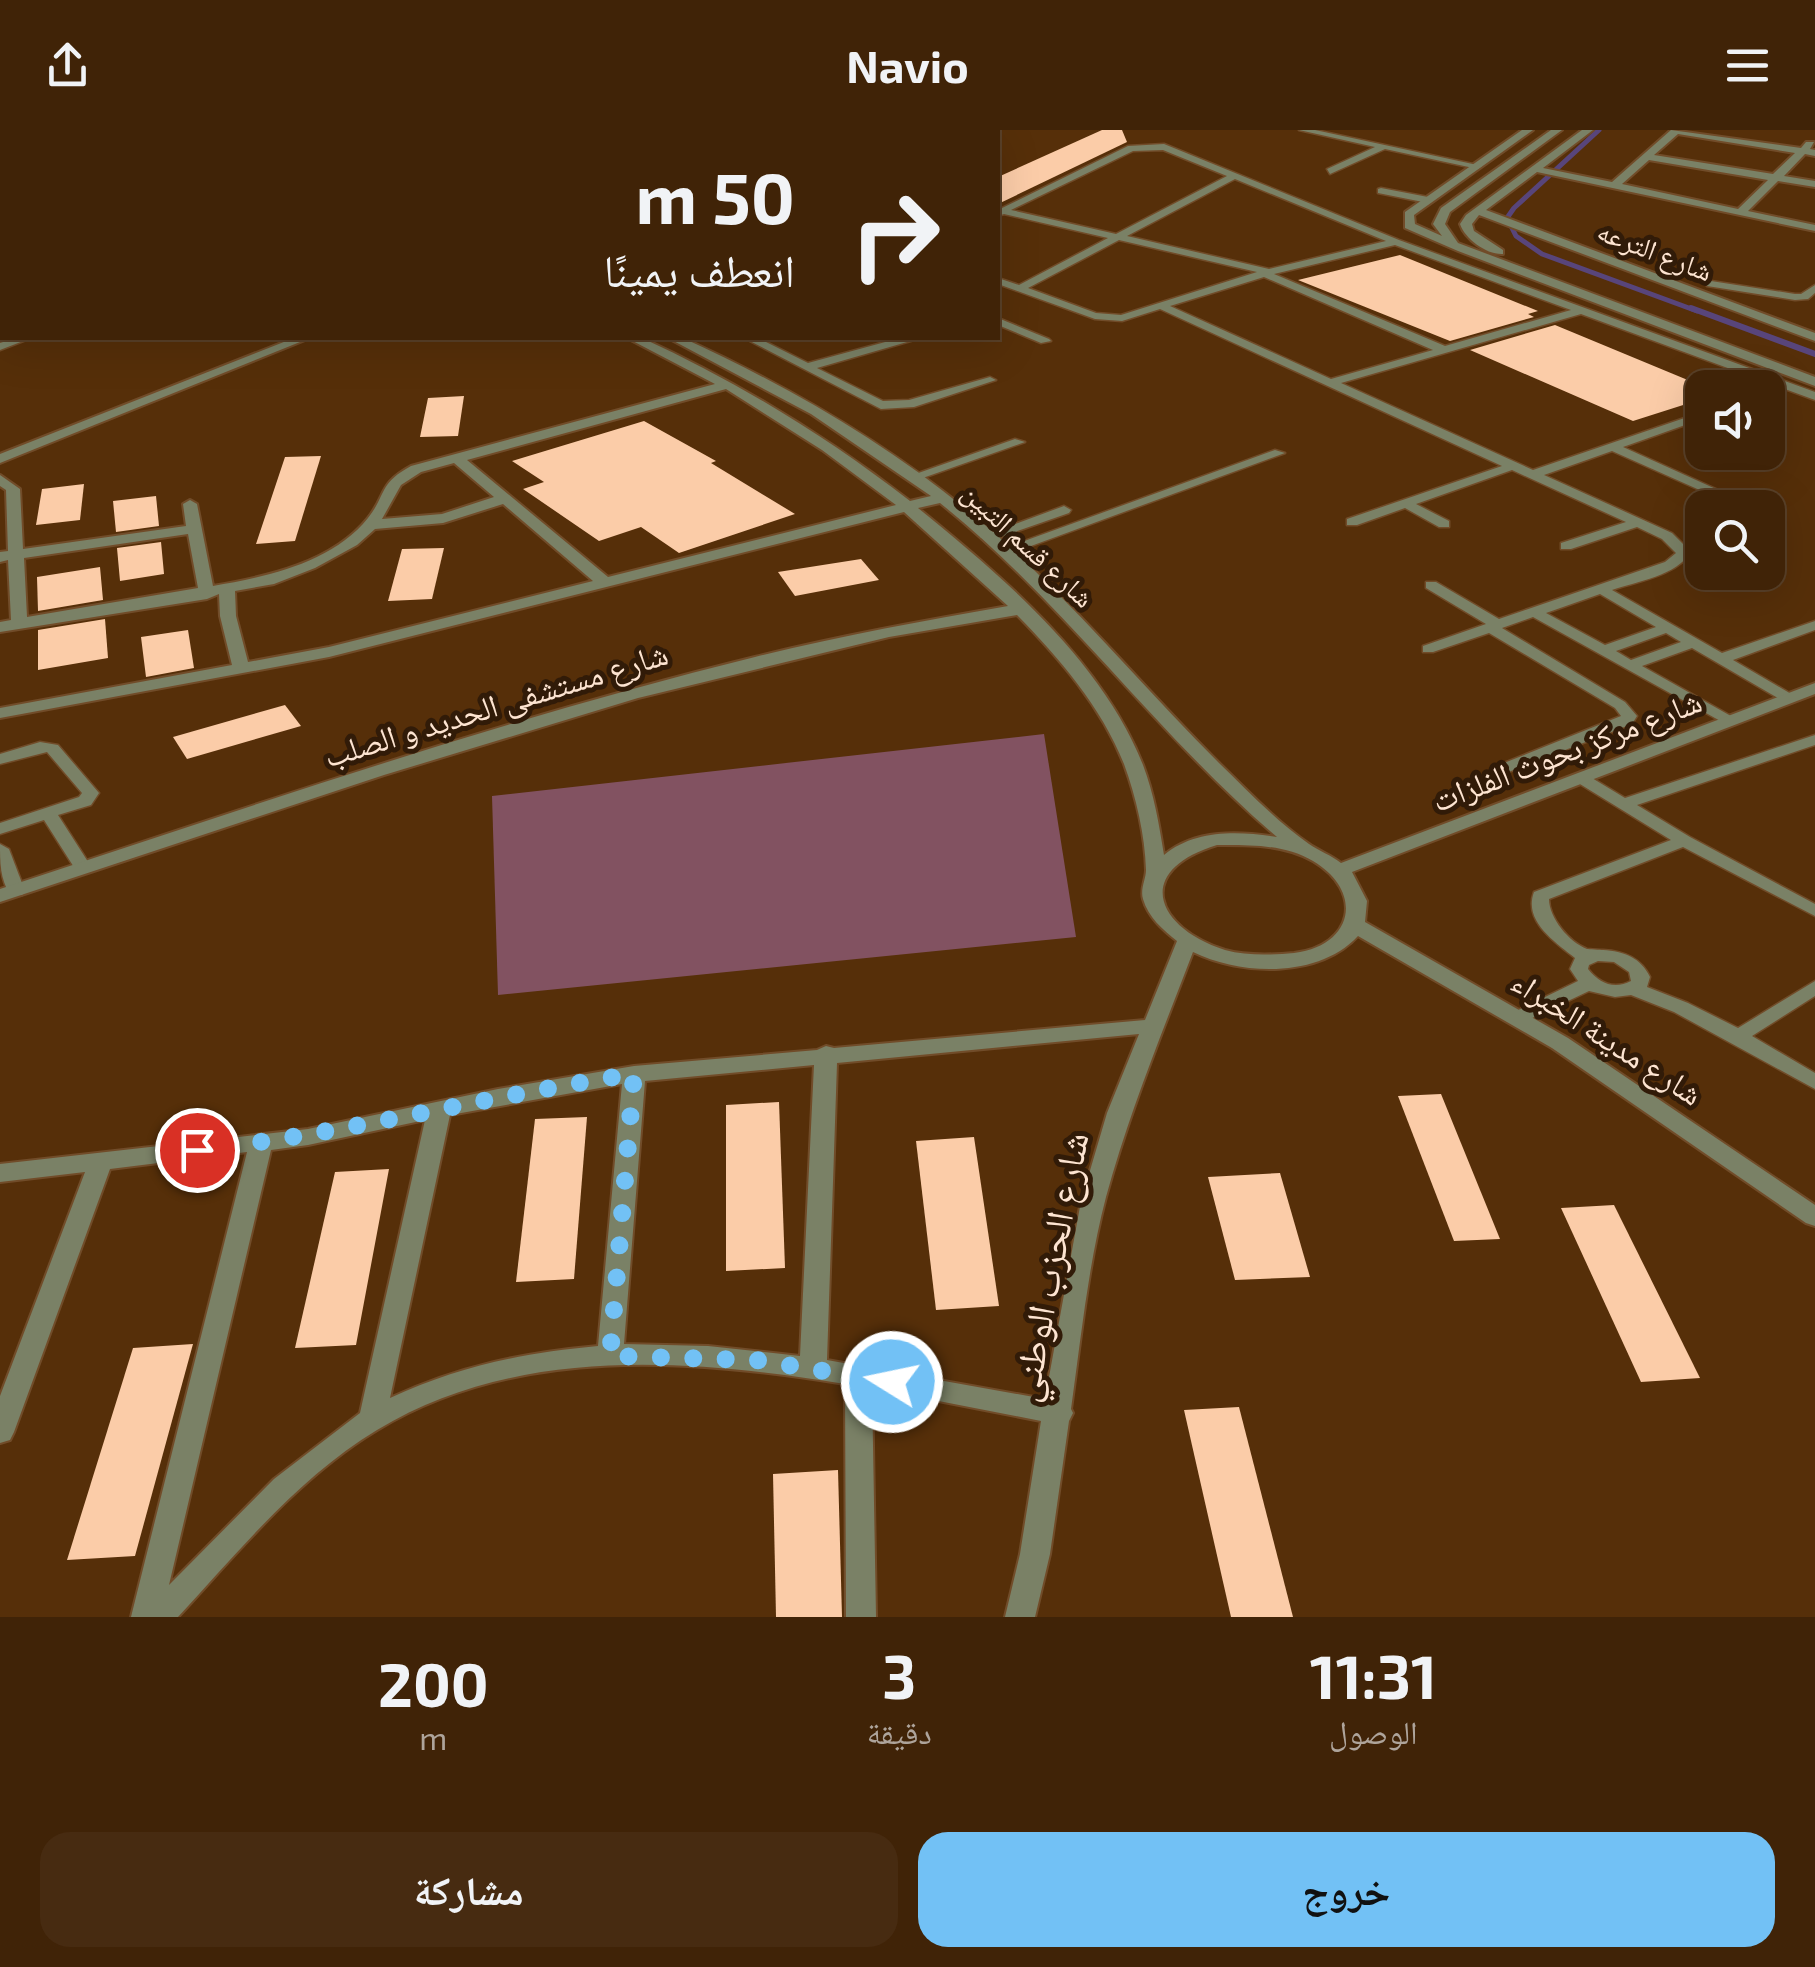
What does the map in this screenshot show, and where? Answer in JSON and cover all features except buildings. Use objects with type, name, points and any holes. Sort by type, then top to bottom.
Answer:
[{"type":"street","points":[[1528,130],[1409,214],[1409,226],[1815,382]]},
{"type":"street","points":[[1462,249],[1449,240],[1438,224],[1445,210],[1556,130]]},
{"type":"street","points":[[1588,130],[1478,211],[1466,224],[1469,234],[1481,243],[1815,370]]},
{"type":"street","points":[[1614,186],[1677,130],[1809,152]]},
{"type":"street","points":[[1741,212],[1809,152],[1815,139]]},
{"type":"street","points":[[1646,157],[1815,184]]},
{"type":"street","points":[[1535,169],[1815,228]]},
{"type":"street","name":"شارع الترعه","points":[[1478,211],[1814,335]]},
{"type":"street","points":[[0,459],[299,340]]},
{"type":"street","name":"شارع قسم التبين","points":[[637,340],[784,416],[910,506],[1020,608],[1081,675],[1128,751],[1148,816],[1156,872]]},
{"type":"street","name":"شارع قسم التبين","points":[[678,340],[827,418],[941,498],[1058,602],[1229,788],[1302,848]]},
{"type":"street","points":[[372,524],[388,486],[416,469],[726,385]]},
{"type":"street","points":[[456,458],[606,583]]},
{"type":"street","points":[[0,478],[14,489],[18,624]]},
{"type":"street","points":[[0,712],[329,652],[941,498]]},
{"type":"street","points":[[0,627],[227,590],[300,569],[372,524],[443,518],[505,500]]},
{"type":"street","points":[[190,504],[207,594]]},
{"type":"street","points":[[0,557],[194,529]]},
{"type":"street","points":[[227,590],[242,670]]},
{"type":"street","name":"شارع مستشفى الحديد و الصلب","points":[[8,893],[443,750],[690,677],[1020,608]]},
{"type":"street","name":"شارع مركز بحوث الفلزات","points":[[1340,870],[1815,688]]},
{"type":"street","points":[[1259,838],[1302,848],[1340,870],[1354,888],[1360,907],[1356,926],[1336,946],[1304,958],[1264,962],[1222,956],[1187,941],[1162,920],[1151,896],[1156,872],[1179,852],[1215,840],[1259,838]]},
{"type":"street","name":"شارع مدينة الخبراء","points":[[1356,926],[1519,1017],[1815,1217]]},
{"type":"street","name":"شارع الحزب الوطني","points":[[1020,1617],[1059,1413],[1073,1301],[1093,1201],[1119,1113],[1187,941]]},
{"type":"street","points":[[0,1173],[261,1143],[381,1124],[634,1074],[826,1053],[1152,1026]]},
{"type":"street","points":[[813,1368],[826,1053]]},
{"type":"street","points":[[610,1356],[634,1074]]},
{"type":"street","points":[[372,1419],[439,1110]]},
{"type":"street","points":[[146,1617],[261,1143]]},
{"type":"street","points":[[0,1432],[101,1161]]},
{"type":"street","points":[[158,1617],[278,1492],[323,1452],[372,1419],[425,1392],[480,1374],[536,1362],[684,1355],[813,1368],[1059,1413]]},
{"type":"street","points":[[858,1376],[861,1617]]},
{"type":"lane","points":[[1303,130],[1478,166]]},
{"type":"lane","points":[[1295,139],[1330,146],[1355,141]]},
{"type":"lane","points":[[1000,212],[1137,146],[1164,147],[1396,242],[1815,396]]},
{"type":"lane","points":[[1330,171],[1384,146]]},
{"type":"lane","points":[[1019,289],[1234,176]]},
{"type":"lane","points":[[1381,190],[1428,200]]},
{"type":"lane","points":[[1000,212],[1265,272],[1444,350]]},
{"type":"lane","points":[[1000,283],[1103,318],[1122,318],[1265,272],[1396,242]]},
{"type":"lane","points":[[1711,284],[1795,297],[1804,297],[1815,288]]},
{"type":"lane","points":[[1716,300],[1738,288]]},
{"type":"lane","points":[[1161,306],[1637,523],[1678,544],[1683,552],[1680,559],[1428,650]]},
{"type":"lane","points":[[1330,383],[1582,310]]},
{"type":"lane","points":[[1000,322],[1045,341]]},
{"type":"lane","points":[[754,340],[890,406],[910,404],[990,380]]},
{"type":"lane","points":[[807,367],[903,340]]},
{"type":"lane","points":[[1532,475],[1685,421]]},
{"type":"lane","points":[[913,477],[1020,442]]},
{"type":"lane","points":[[1613,446],[1712,490]]},
{"type":"lane","points":[[1004,551],[1279,452]]},
{"type":"lane","points":[[1352,522],[1513,466]]},
{"type":"lane","points":[[1406,503],[1444,524]]},
{"type":"lane","points":[[987,537],[1064,510]]},
{"type":"lane","points":[[1566,546],[1637,523]]},
{"type":"lane","points":[[1431,585],[1620,705],[1629,716],[1626,721],[1500,770]]},
{"type":"lane","points":[[1601,589],[1788,698]]},
{"type":"lane","points":[[1534,612],[1730,720]]},
{"type":"lane","points":[[1720,658],[1815,624]]},
{"type":"lane","points":[[1603,651],[1667,628]]},
{"type":"lane","points":[[1630,666],[1692,642]]},
{"type":"lane","points":[[1623,804],[1815,740]]},
{"type":"lane","points":[[0,759],[40,747],[52,748],[91,793],[86,800],[0,828]]},
{"type":"lane","points":[[1580,778],[1684,840],[1815,910]]},
{"type":"lane","points":[[48,813],[83,868]]},
{"type":"lane","points":[[1587,958],[1541,916],[1540,896],[1684,840]]},
{"type":"lane","points":[[0,849],[8,893]]},
{"type":"lane","points":[[1633,988],[1641,977],[1630,963],[1608,955],[1587,958],[1579,969],[1590,983],[1613,992],[1633,988],[1672,1002],[1815,1082]]},
{"type":"lane","points":[[1519,1017],[1590,983]]},
{"type":"lane","points":[[1738,1036],[1815,987]]},
{"type":"shaded area","points":[[1044,734],[1076,937],[498,995],[492,796]]},
{"type":"waterway","points":[[1599,130],[1514,208],[1507,218],[1516,236],[1542,254],[1697,311]]},
{"type":"waterway","points":[[1691,308],[1815,354]]},
{"type":"route","points":[[197,1150],[308,1137],[498,1097],[634,1074],[610,1356],[684,1355],[756,1360],[892,1382]]}]
